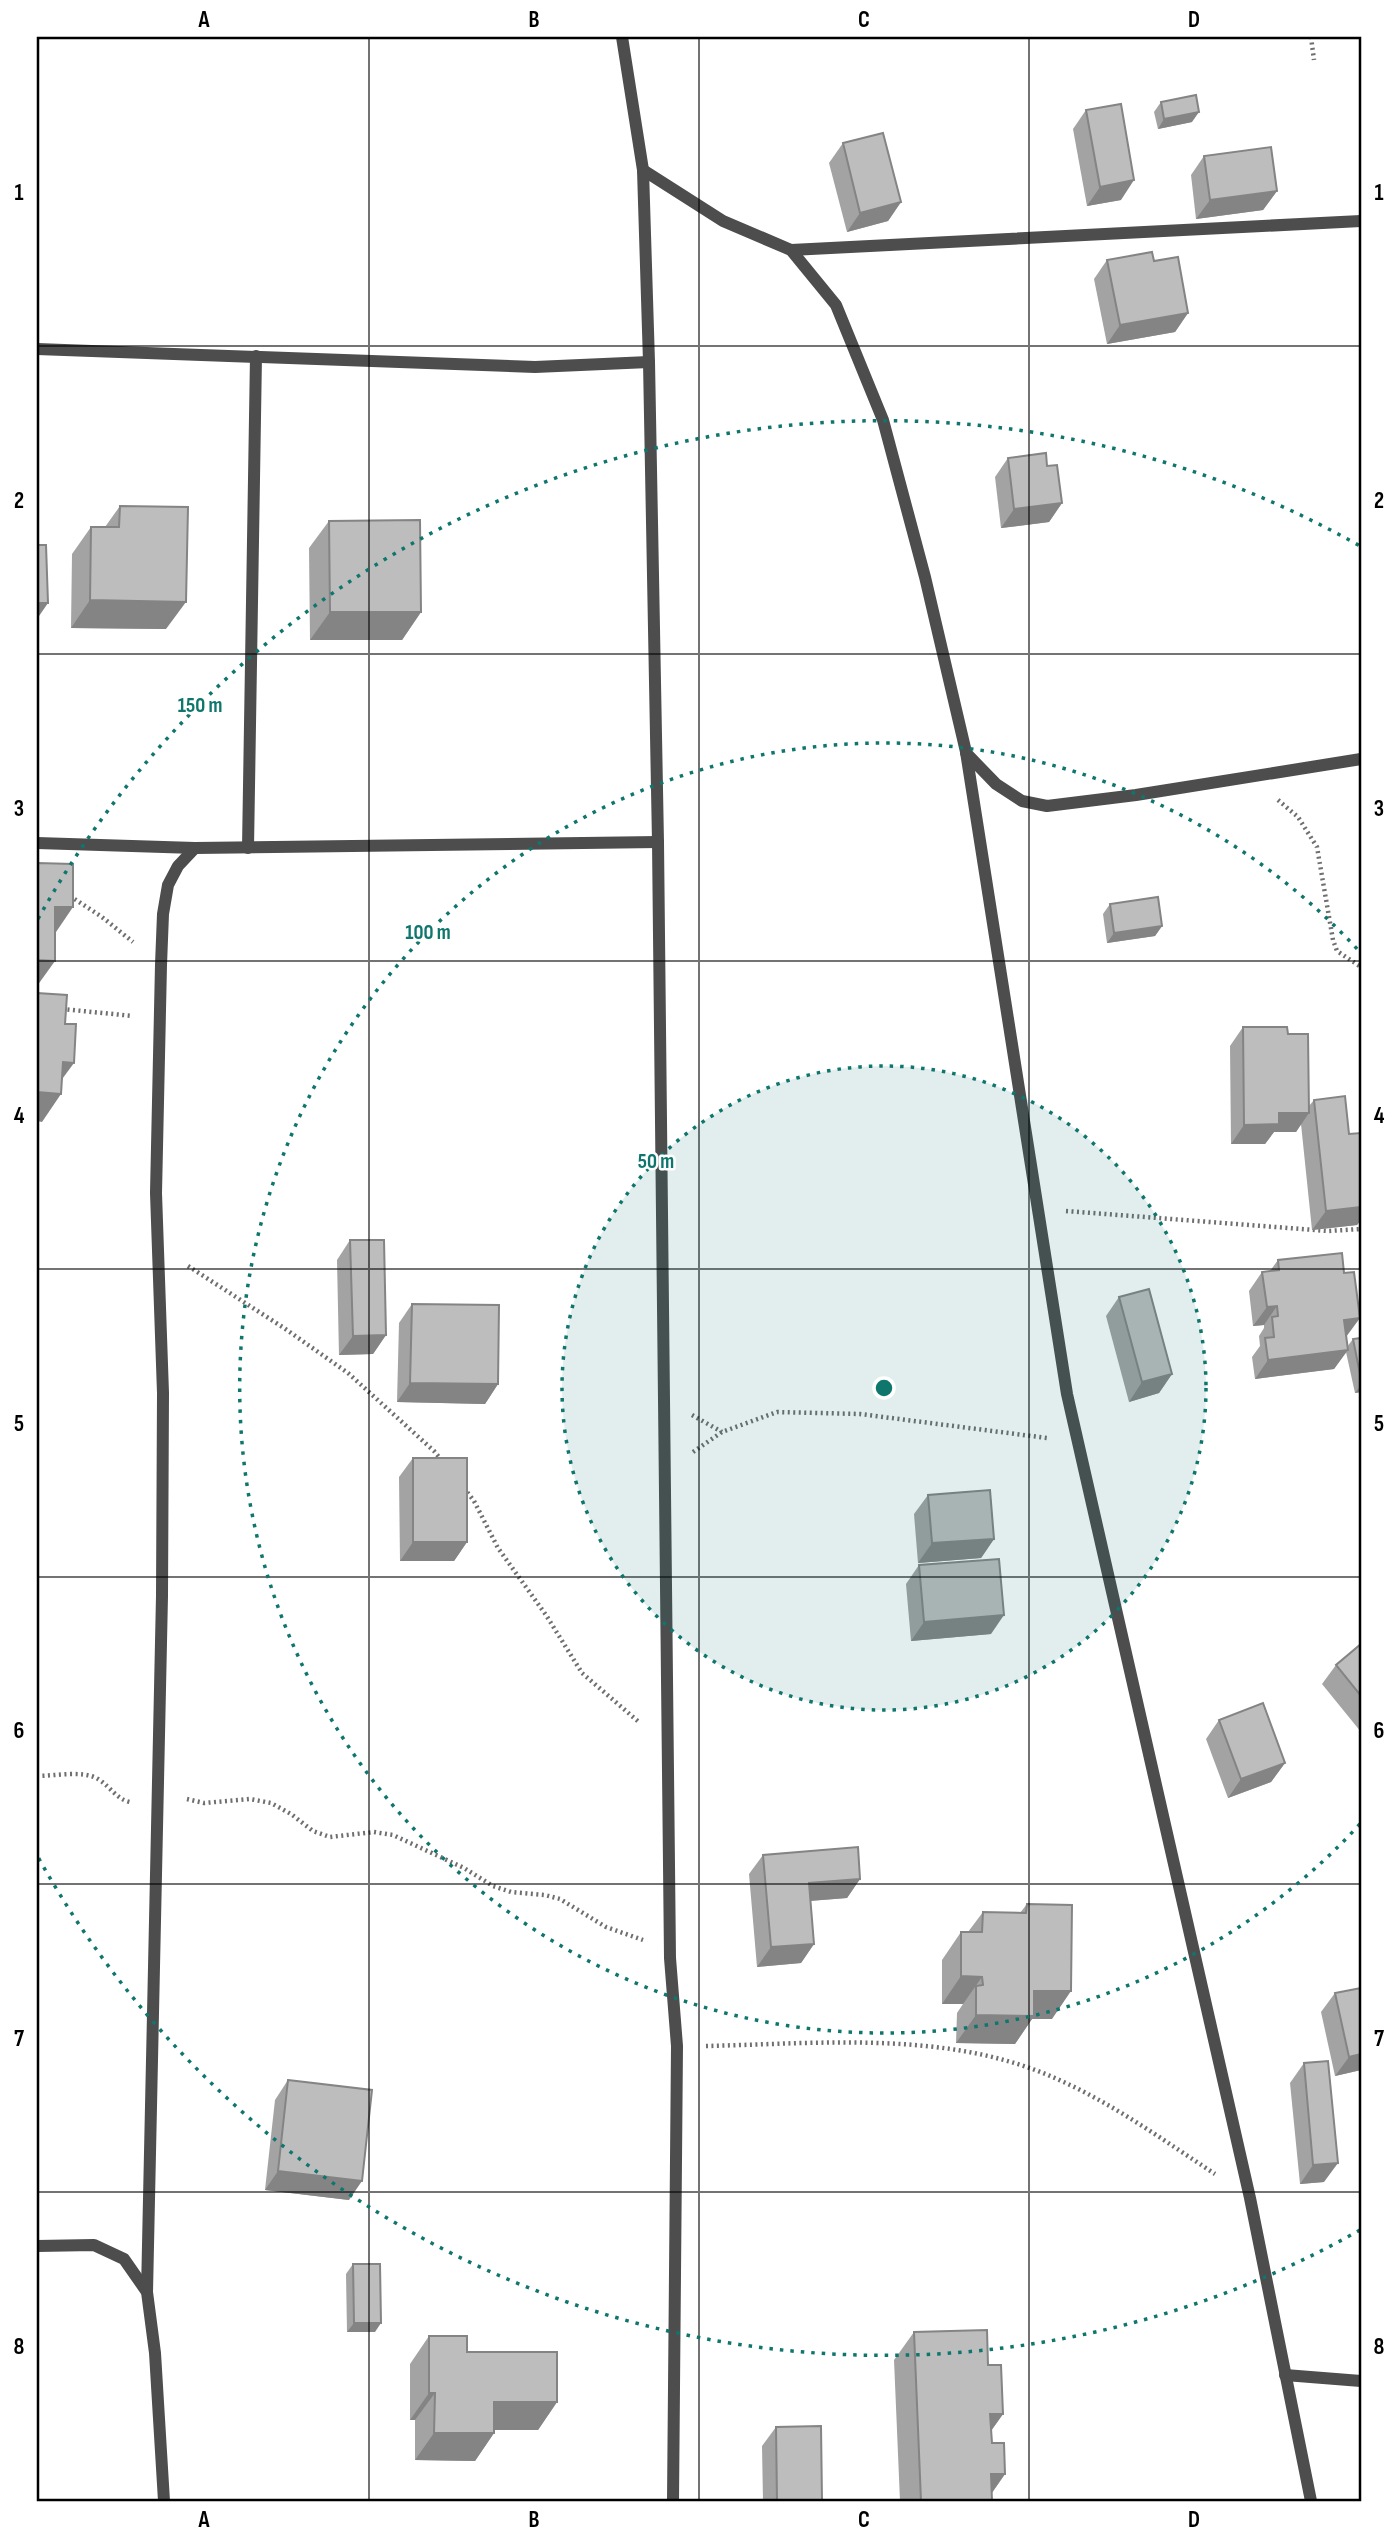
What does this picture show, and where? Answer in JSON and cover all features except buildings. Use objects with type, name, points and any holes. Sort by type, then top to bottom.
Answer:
[{"type":"street","points":[[622,37],[643,170],[649,362],[658,842],[670,1958],[677,2046],[673,2501]]},
{"type":"street","points":[[643,170],[723,221],[791,250],[1361,221]]},
{"type":"street","points":[[791,250],[836,305],[883,420],[925,577],[966,752],[1067,1394],[1251,2198],[1311,2501]]},
{"type":"street","points":[[37,349],[536,368],[649,362]]},
{"type":"street","points":[[248,848],[256,356]]},
{"type":"street","points":[[966,752],[996,784],[1022,801],[1047,806],[1136,795],[1361,759]]},
{"type":"street","points":[[37,843],[248,848],[658,842]]},
{"type":"street","points":[[164,2501],[155,2353],[147,2292],[163,1393],[156,1193],[163,914],[168,885],[178,866],[195,848]]},
{"type":"street","points":[[37,2246],[94,2245],[124,2259],[147,2292]]},
{"type":"street","points":[[1285,2375],[1361,2381]]},
{"type":"path","points":[[1311,37],[1314,60]]},
{"type":"path","points":[[1251,777],[1298,817],[1317,846],[1333,940],[1337,951],[1361,967]]},
{"type":"path","points":[[61,889],[102,917],[161,965]]},
{"type":"path","points":[[50,1008],[160,1018]]},
{"type":"path","points":[[1039,1209],[1328,1231],[1361,1228]]},
{"type":"path","points":[[179,1260],[348,1373],[435,1451],[450,1471]]},
{"type":"path","points":[[664,1478],[700,1446],[722,1432],[777,1412],[860,1414],[1079,1442]]},
{"type":"path","points":[[458,1481],[474,1501],[498,1548],[546,1615],[582,1672],[669,1749]]},
{"type":"path","points":[[37,1776],[89,1775],[97,1778],[117,1797],[134,1802],[175,1796],[204,1803],[250,1798],[271,1803],[313,1831],[330,1837],[374,1832],[393,1835],[464,1868],[493,1886],[511,1892],[560,1899],[606,1927],[638,1937],[670,1958]]},
{"type":"path","points":[[677,2046],[928,2045],[1004,2060],[1064,2082],[1104,2102],[1251,2198]]}]
